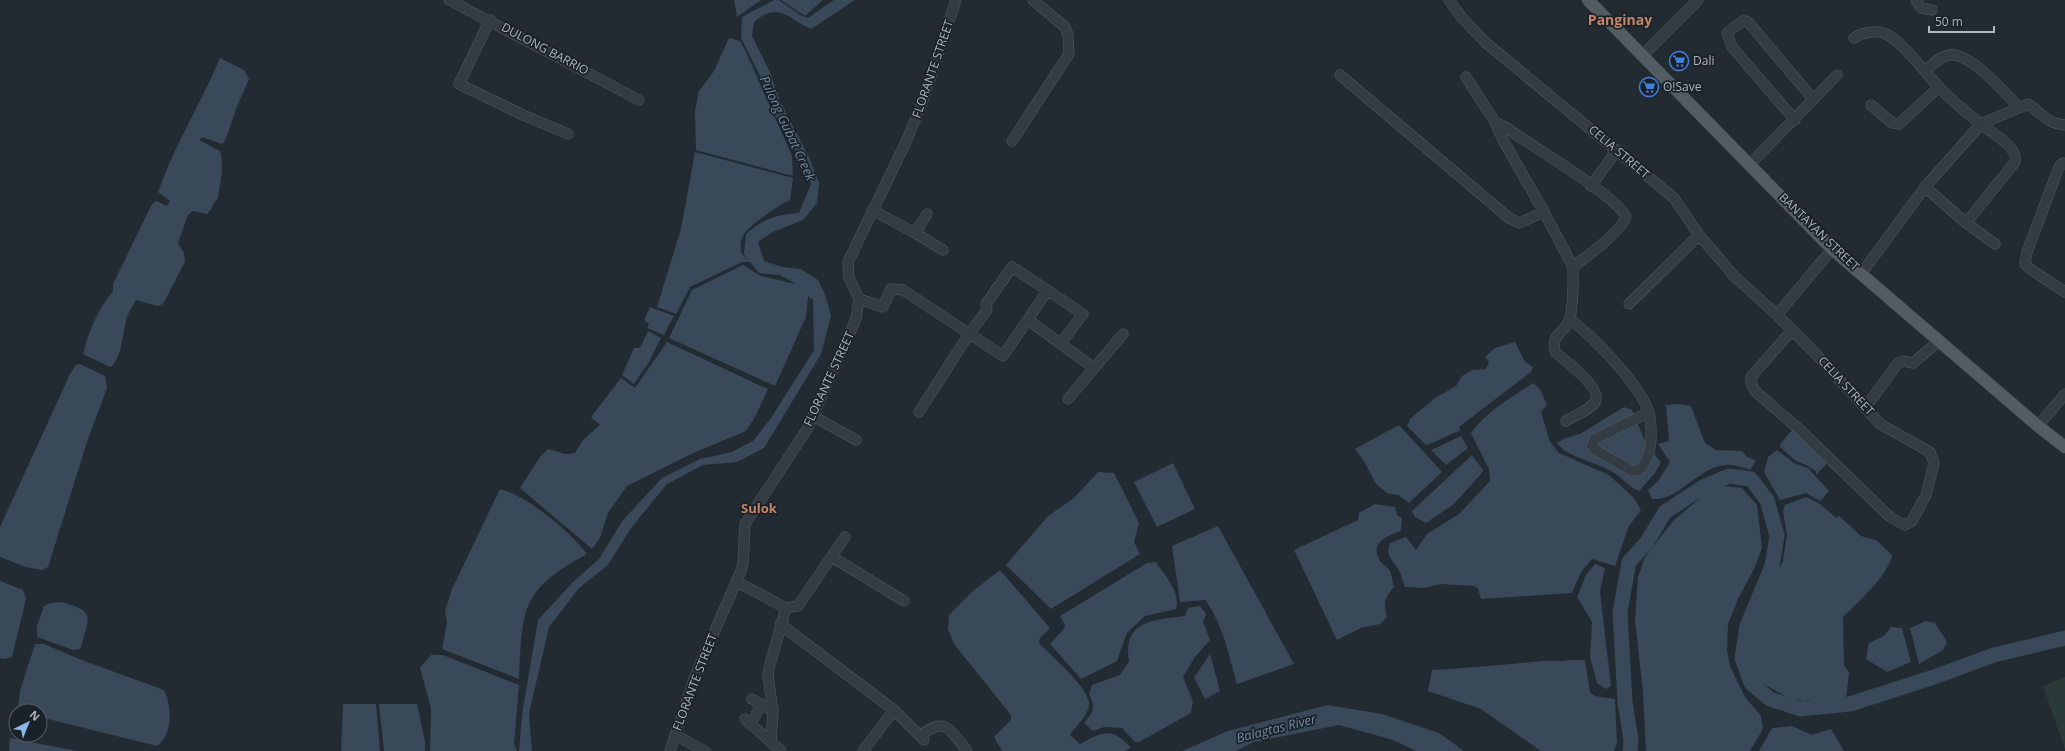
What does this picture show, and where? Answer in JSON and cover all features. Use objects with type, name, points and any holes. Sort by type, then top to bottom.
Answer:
[{"type":"main road","name":"BANTAYAN STREET","points":[[1588,0],[1832,249],[2038,426],[2065,447]]},
{"type":"street","name":"DULONG BARRIO","points":[[449,0],[490,20],[639,100]]},
{"type":"street","name":"FLORANTE STREET","points":[[670,751],[695,676],[737,582],[743,563],[743,534],[745,524],[813,416],[856,319],[859,299],[849,278],[848,262],[906,142],[922,103],[956,0]]},
{"type":"street","points":[[1012,141],[1069,54],[1068,35],[1065,27],[1033,0]]},
{"type":"street","name":"CELIA STREET","points":[[1449,0],[1462,18],[1486,43],[1674,198],[1699,235],[1734,276],[1777,314],[1792,330],[1880,424],[1930,452],[1934,463],[1926,495],[1912,521],[1905,525],[1890,517],[1753,387],[1751,377],[1754,372],[1792,330]]},
{"type":"street","points":[[1643,55],[1698,0]]},
{"type":"street","points":[[1916,0],[1920,8],[1932,10]]},
{"type":"street","points":[[490,20],[459,84],[523,115],[568,134]]},
{"type":"street","points":[[1795,120],[1732,47],[1727,33],[1744,20],[1749,23],[1814,99]]},
{"type":"street","points":[[1854,38],[1860,34],[1886,34],[1894,39],[1926,71],[1939,87],[2012,149],[2016,156],[2015,162],[1966,223]]},
{"type":"street","points":[[1926,71],[1948,55],[1957,55],[1970,60],[2019,107]]},
{"type":"street","points":[[1340,75],[1509,218],[1519,224],[1544,212]]},
{"type":"street","points":[[1750,164],[1795,120],[1837,75]]},
{"type":"street","points":[[1466,77],[1495,122],[1503,140],[1573,267],[1570,319],[1554,342],[1554,346],[1556,353],[1590,383],[1597,397],[1596,402],[1592,406],[1566,421]]},
{"type":"street","points":[[1871,105],[1892,123],[1899,124],[1939,87]]},
{"type":"street","points":[[1861,274],[1925,187],[1981,124],[2028,104],[2046,120],[2052,123],[2065,125]]},
{"type":"street","points":[[1495,122],[1507,128],[1591,186],[1622,210],[1626,217],[1624,223],[1573,267]]},
{"type":"street","points":[[1591,186],[1617,150]]},
{"type":"street","points":[[2065,164],[2059,167],[2027,252],[2025,264],[2027,268],[2044,277],[2065,292]]},
{"type":"street","points":[[1925,187],[1966,223],[1995,244]]},
{"type":"street","points":[[872,210],[943,250]]},
{"type":"street","points":[[915,233],[927,214]]},
{"type":"street","points":[[1629,304],[1699,235]]},
{"type":"street","points":[[1777,314],[1832,249]]},
{"type":"street","points":[[919,412],[969,334],[987,310],[986,304],[1012,267],[1083,314],[1062,343]]},
{"type":"street","points":[[859,299],[883,307],[891,289],[903,290],[1003,356],[1048,290]]},
{"type":"street","points":[[1570,319],[1584,329],[1615,363],[1636,389],[1648,412],[1650,426],[1649,452],[1646,464],[1642,469],[1632,471],[1594,449],[1592,446],[1595,439],[1648,412]]},
{"type":"street","points":[[1028,320],[1062,343],[1094,368]]},
{"type":"street","points":[[1068,398],[1123,334]]},
{"type":"street","points":[[1865,408],[1898,363],[1913,363],[1939,341]]},
{"type":"street","points":[[2038,426],[2065,394]]},
{"type":"street","points":[[813,416],[856,440]]},
{"type":"street","points":[[737,582],[786,608],[798,606],[818,573],[832,557],[846,537]]},
{"type":"street","points":[[832,557],[904,601]]},
{"type":"street","points":[[771,742],[773,711],[768,676],[780,624],[786,608]]},
{"type":"street","points":[[780,624],[894,710],[916,731],[917,735],[922,738],[938,726],[943,726],[950,731],[967,751]]},
{"type":"street","points":[[752,699],[773,711]]},
{"type":"street","points":[[761,704],[748,722],[781,751]]},
{"type":"street","points":[[863,751],[894,710]]},
{"type":"street","points":[[675,735],[705,751]]},
{"type":"shaded area","points":[[2065,677],[2065,750],[2043,686]]},
{"type":"water","points":[[734,0],[761,0],[737,17]]},
{"type":"water","name":"Pulong Gubat Creek","points":[[774,0],[779,0],[800,15],[808,18],[834,0],[855,0],[811,29],[789,16],[777,12],[770,13],[754,22],[752,36],[770,72],[780,101],[809,157],[819,183],[817,203],[803,220],[773,232],[758,242],[764,261],[782,267],[801,269],[818,280],[825,294],[831,316],[821,354],[764,448],[737,462],[703,465],[667,484],[631,528],[608,565],[579,588],[549,627],[529,714],[532,751],[519,751],[522,714],[538,620],[573,582],[599,559],[623,520],[662,478],[700,459],[732,452],[753,441],[771,418],[814,350],[813,300],[808,296],[806,317],[775,386],[669,338],[692,290],[743,265],[761,276],[796,284],[780,275],[759,273],[750,262],[742,262],[690,287],[676,314],[657,307],[681,229],[695,152],[793,178],[790,200],[780,205],[758,221],[747,230],[743,236],[740,248],[741,253],[748,260],[744,254],[746,234],[759,224],[771,218],[799,213],[811,184],[802,161],[778,121],[760,76],[741,38],[742,17]]},
{"type":"water","points":[[781,0],[823,0],[805,16]]},
{"type":"water","points":[[729,38],[740,41],[745,50],[792,156],[793,176],[696,150],[695,111],[699,91],[714,71]]},
{"type":"water","points":[[220,58],[244,70],[249,79],[236,109],[226,139],[222,144],[202,137],[199,140],[220,151],[222,168],[218,198],[207,214],[193,211],[188,215],[178,243],[184,253],[185,262],[163,304],[158,306],[136,300],[127,317],[120,352],[110,367],[83,354],[88,337],[98,313],[113,291],[113,284],[152,204],[156,201],[167,206],[170,201],[158,192],[164,175]]},
{"type":"water","points":[[650,307],[674,316],[664,335],[647,328],[649,324],[644,320]]},
{"type":"water","points":[[648,331],[661,338],[649,362],[634,384],[622,375],[634,348],[640,348]]},
{"type":"water","points":[[667,342],[768,389],[755,417],[746,431],[691,454],[627,486],[608,513],[600,538],[592,549],[520,488],[540,457],[548,449],[565,454],[575,453],[583,440],[600,425],[591,417],[621,378],[635,388]]},
{"type":"water","points":[[1515,342],[1525,362],[1533,367],[1531,372],[1459,427],[1460,431],[1426,445],[1407,426],[1410,419],[1435,398],[1456,386],[1462,376],[1472,370],[1486,369],[1489,362],[1485,357],[1495,348]]},
{"type":"water","points":[[80,364],[105,376],[107,388],[87,442],[48,567],[42,570],[26,567],[0,557],[0,527],[70,374],[76,365]]},
{"type":"water","points":[[1533,383],[1540,389],[1547,405],[1541,412],[1550,442],[1559,453],[1609,475],[1634,498],[1641,510],[1629,526],[1615,566],[1592,559],[1581,572],[1572,593],[1481,599],[1478,588],[1474,586],[1441,584],[1424,588],[1405,587],[1399,571],[1389,554],[1388,551],[1390,543],[1406,537],[1416,550],[1427,534],[1459,514],[1490,481],[1489,469],[1471,433],[1492,411]]},
{"type":"water","points":[[1679,404],[1691,406],[1705,443],[1716,450],[1742,451],[1747,457],[1756,460],[1750,470],[1732,465],[1716,467],[1706,471],[1671,495],[1652,499],[1648,490],[1658,481],[1670,462],[1658,444],[1669,441],[1666,405]]},
{"type":"water","points":[[1624,407],[1632,410],[1647,446],[1661,462],[1655,473],[1639,491],[1614,473],[1575,456],[1557,443],[1566,438],[1580,434]]},
{"type":"water","points":[[1399,425],[1442,472],[1409,503],[1398,495],[1387,493],[1376,484],[1364,461],[1355,449]]},
{"type":"water","points":[[1793,429],[1828,462],[1816,475],[1816,471],[1796,461],[1780,447],[1781,443]]},
{"type":"water","points":[[1461,436],[1468,448],[1446,465],[1431,450]]},
{"type":"water","points":[[1777,450],[1794,463],[1808,468],[1829,491],[1820,501],[1806,493],[1780,500],[1764,472],[1768,457]]},
{"type":"water","points":[[1472,455],[1483,470],[1454,504],[1426,523],[1415,517],[1412,511]]},
{"type":"water","points":[[1173,463],[1195,509],[1157,527],[1134,482]]},
{"type":"water","points":[[1098,472],[1114,473],[1139,523],[1134,542],[1140,554],[1051,609],[1006,565],[1048,516],[1074,498]]},
{"type":"water","points":[[1724,486],[1742,488],[1757,505],[1762,548],[1754,569],[1738,599],[1728,624],[1727,651],[1730,666],[1745,697],[1761,716],[1763,729],[1750,751],[1646,751],[1643,692],[1635,620],[1638,577],[1645,557],[1673,521],[1706,493]]},
{"type":"water","points":[[500,489],[511,493],[535,506],[570,535],[587,554],[565,567],[549,579],[537,591],[529,603],[522,634],[519,679],[442,649],[447,622],[445,611],[452,589]]},
{"type":"water","points":[[1806,497],[1820,504],[1836,518],[1839,516],[1861,536],[1876,540],[1892,555],[1879,580],[1843,617],[1844,665],[1849,673],[1846,698],[1817,703],[1810,700],[1804,701],[1790,699],[1757,680],[1750,666],[1748,654],[1749,634],[1763,595],[1783,561],[1787,535],[1783,511],[1785,505]]},
{"type":"water","points":[[1375,504],[1395,507],[1397,515],[1402,518],[1401,531],[1386,537],[1377,548],[1380,561],[1390,571],[1394,587],[1385,604],[1387,617],[1380,624],[1361,628],[1337,640],[1294,550],[1358,520],[1359,513]]},
{"type":"water","points":[[1218,526],[1294,664],[1237,684],[1221,630],[1205,600],[1180,602],[1172,546]]},
{"type":"water","points":[[1156,562],[1174,590],[1177,603],[1176,609],[1145,616],[1127,633],[1117,661],[1081,679],[1050,644],[1063,630],[1065,625],[1060,616],[1147,563]]},
{"type":"water","points":[[1595,564],[1605,568],[1600,592],[1611,686],[1606,689],[1597,683],[1590,657],[1592,622],[1577,597],[1586,575]]},
{"type":"water","points":[[1000,570],[1050,628],[1040,638],[1039,643],[1076,680],[1087,697],[1089,704],[1087,712],[1070,735],[1080,744],[1101,734],[1113,734],[1125,741],[1131,748],[1125,751],[1002,751],[994,737],[1011,720],[1011,715],[954,644],[948,629],[949,615],[973,591]]},
{"type":"water","points":[[0,581],[23,590],[26,599],[12,657],[5,659],[0,658]]},
{"type":"water","points":[[62,602],[75,606],[87,614],[87,625],[80,649],[73,650],[37,637],[37,626],[44,606],[51,603]]},
{"type":"water","points":[[1200,606],[1206,614],[1203,622],[1210,640],[1195,657],[1183,677],[1193,701],[1191,713],[1139,742],[1135,742],[1122,728],[1104,727],[1093,731],[1084,723],[1093,709],[1093,703],[1089,694],[1092,685],[1120,675],[1129,661],[1128,647],[1131,637],[1136,630],[1152,621],[1185,616],[1188,608]]},
{"type":"water","points":[[1926,621],[1935,623],[1947,642],[1943,650],[1919,664],[1910,628]]},
{"type":"water","points":[[1891,627],[1902,628],[1911,662],[1887,672],[1866,659],[1869,643],[1884,636]]},
{"type":"water","points":[[35,644],[44,644],[79,659],[164,690],[169,704],[170,720],[166,735],[157,746],[48,719],[48,703],[18,703],[20,691]]},
{"type":"water","points":[[1210,654],[1220,691],[1205,699],[1194,678]]},
{"type":"water","points":[[431,655],[443,655],[519,685],[514,744],[517,751],[430,751],[431,708],[420,668]]},
{"type":"water","points":[[1585,660],[1590,692],[1595,696],[1615,699],[1617,743],[1614,751],[1541,751],[1481,709],[1428,691],[1432,670]]},
{"type":"water","points":[[343,704],[376,704],[380,751],[341,751]]},
{"type":"water","points":[[379,704],[417,704],[425,741],[425,751],[384,751]]},
{"type":"water","name":"Balagtas River","points":[[1328,705],[1382,714],[1439,733],[1464,751],[1416,751],[1393,740],[1339,725],[1254,742],[1236,751],[1182,751],[1228,731]]},
{"type":"water","points":[[1792,726],[1812,735],[1831,729],[1844,751],[1759,751],[1772,728]]},
{"type":"water","points":[[10,743],[36,743],[77,751],[9,751]]},
{"type":"waterway","points":[[1630,751],[1631,740],[1625,702],[1620,612],[1629,562],[1647,542],[1665,512],[1703,487],[1729,476],[1751,479],[1767,500],[1777,536],[1772,566],[1747,626],[1742,658],[1751,683],[1770,699],[1800,709],[1850,704],[1931,678],[1994,655],[2065,638]]},
{"type":"place","name":"Dali","points":[[1679,61]]},
{"type":"place","name":"O!Save","points":[[1649,87]]},
{"type":"district","name":"Panginay","points":[[1620,20]]},
{"type":"district","name":"Sulok","points":[[759,508]]}]
